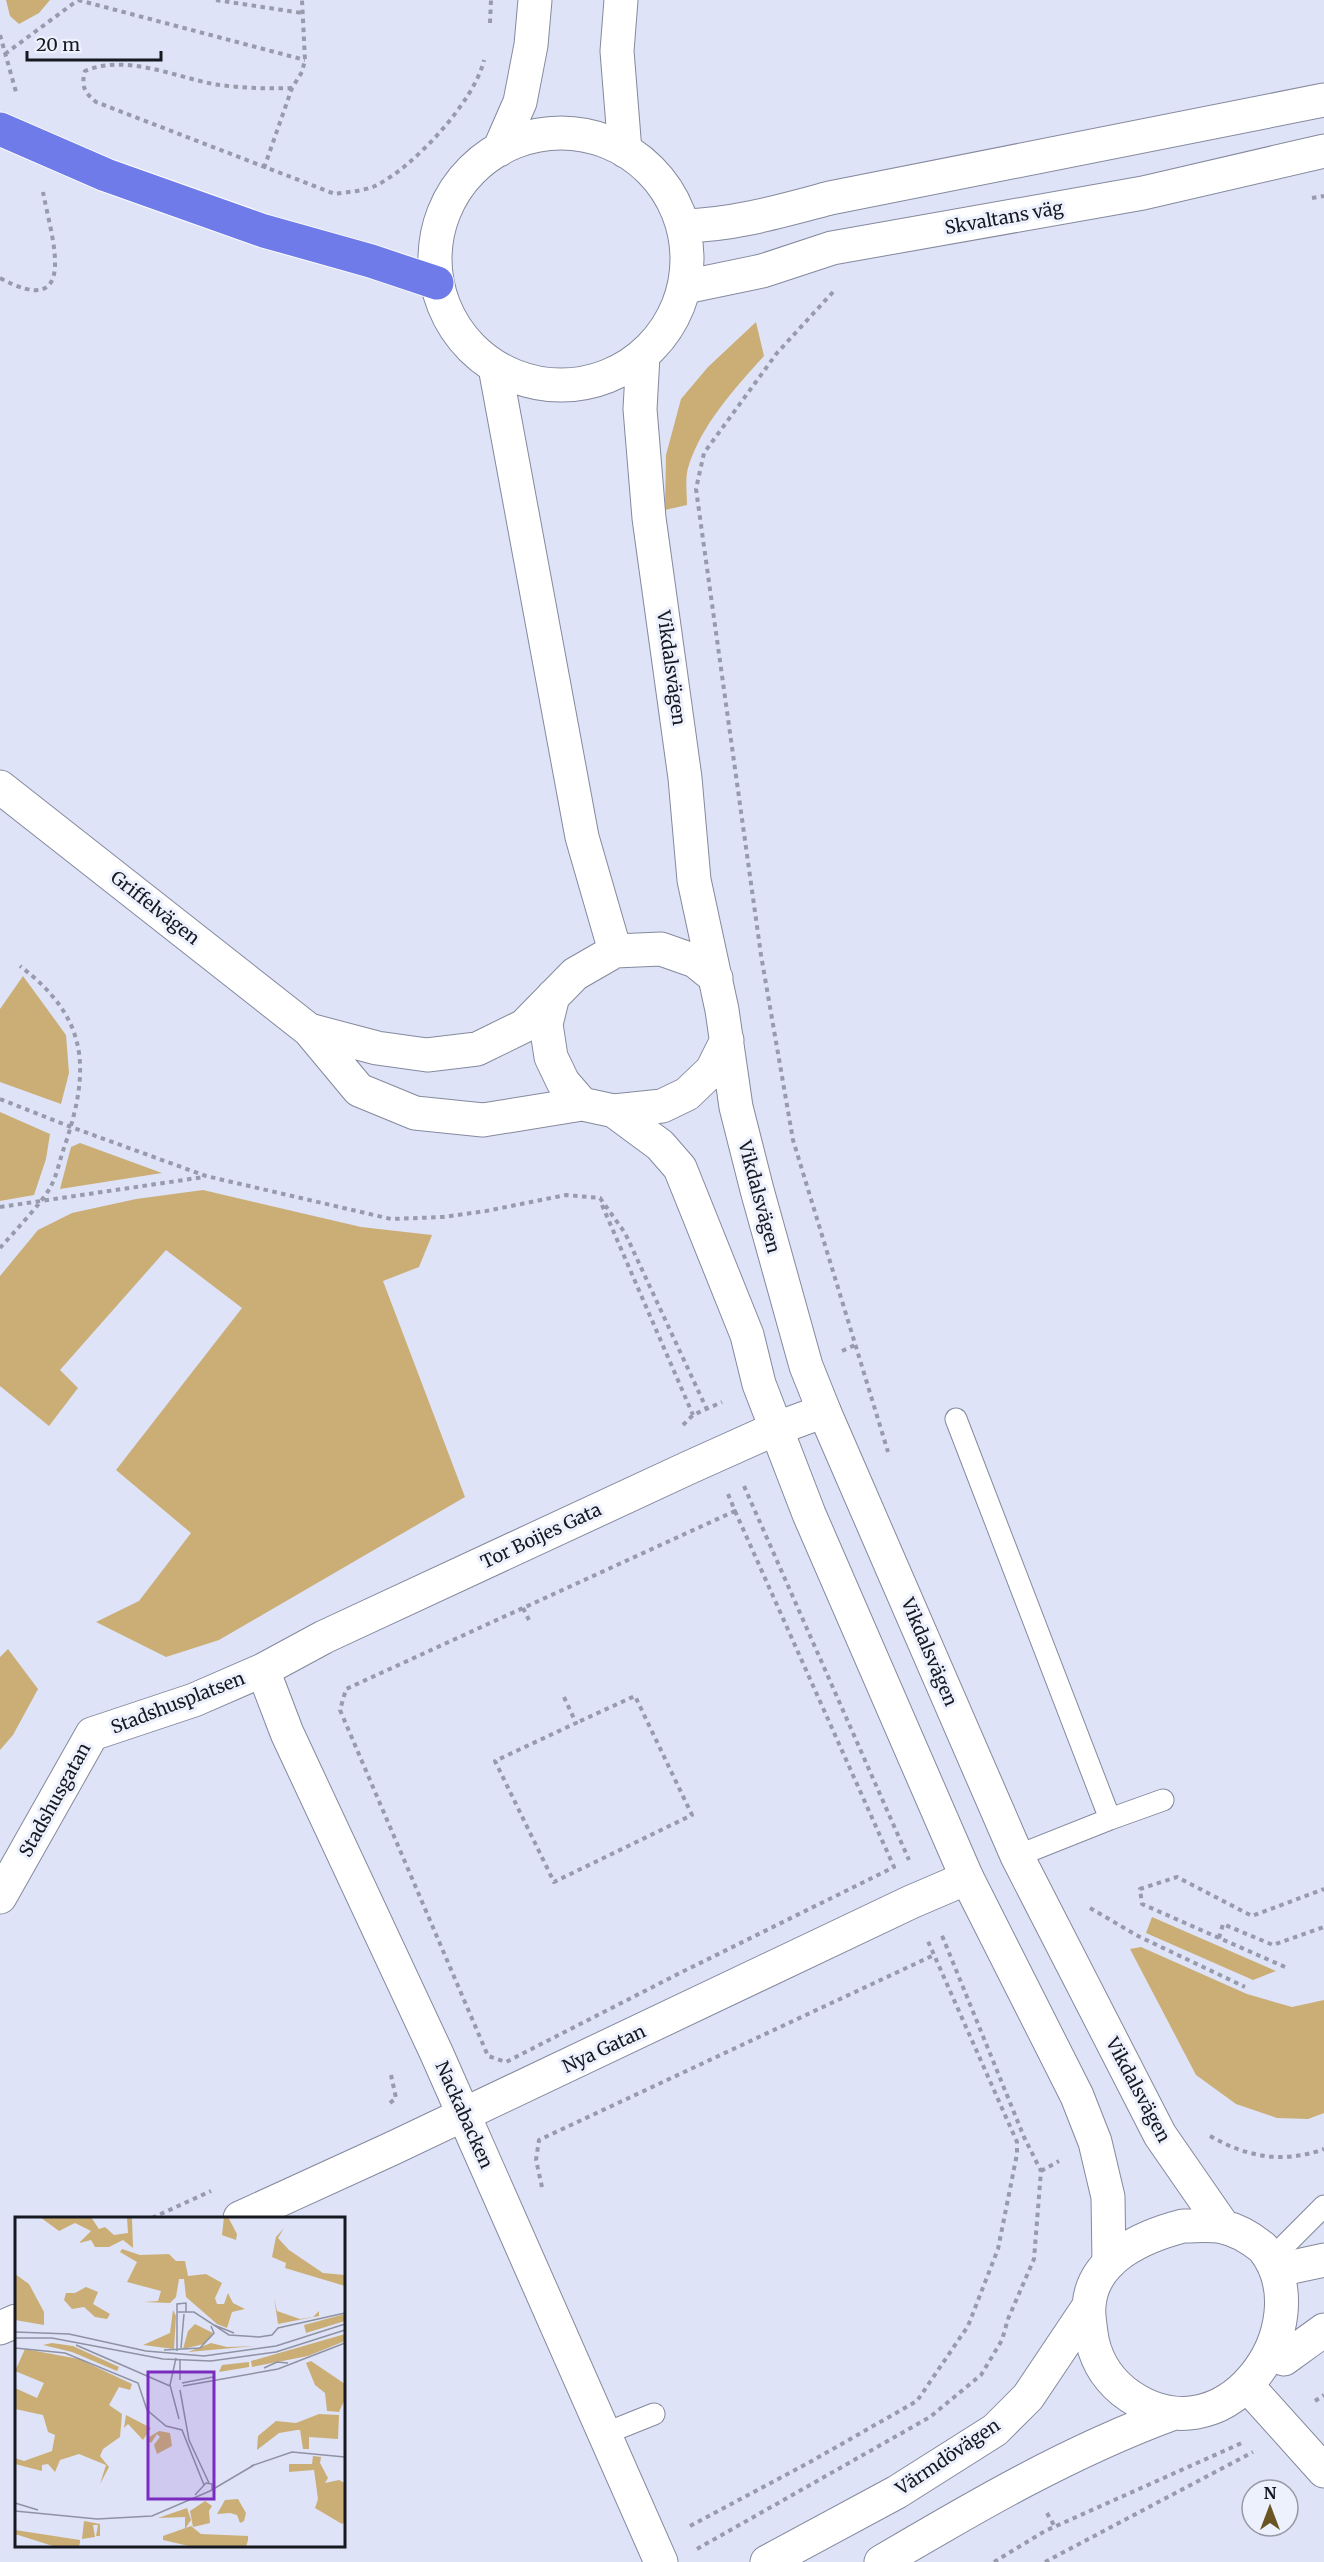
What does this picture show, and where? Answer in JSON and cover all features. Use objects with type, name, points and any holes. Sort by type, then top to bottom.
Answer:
[{"type":"highway","points":[[0,129],[42,145],[106,175],[264,231],[371,261],[437,283]]},
{"type":"street","points":[[499,150],[520,102],[531,45],[535,0]]},
{"type":"street","points":[[621,0],[617,51],[625,151]]},
{"type":"street","points":[[683,226],[717,225],[751,219],[830,198],[1324,100]]},
{"type":"street","points":[[549,134],[575,134],[601,140],[625,151],[645,165],[662,182],[683,226],[688,267],[685,287],[676,313],[662,336],[643,356],[622,370],[597,380],[572,385],[545,384],[528,381],[495,367],[475,351],[458,331],[445,308],[437,283],[435,257],[438,231],[447,206],[460,184],[472,171],[499,150],[524,139],[549,134]]},
{"type":"street","name":"Skvaltans väg","points":[[685,287],[762,271],[832,248],[1143,193],[1324,151]]},
{"type":"street","name":"Vikdalsvägen","points":[[643,356],[640,409],[649,518],[685,778],[694,879],[716,978],[736,1107],[754,1180],[807,1366],[824,1411],[1017,1856],[1160,2135],[1223,2226]]},
{"type":"street","points":[[495,367],[582,837],[615,951]]},
{"type":"street","name":"Griffelvägen","points":[[0,787],[309,1030],[359,1090],[415,1113],[483,1120],[582,1104]]},
{"type":"street","points":[[716,978],[695,961],[661,949],[615,951],[575,974],[553,996],[546,1024],[551,1057],[563,1082],[582,1104],[614,1111],[662,1106],[687,1094],[711,1070],[727,1040]]},
{"type":"street","name":"Griffelvägen","points":[[309,1030],[377,1048],[427,1055],[477,1049],[524,1026],[553,996]]},
{"type":"street","points":[[614,1111],[660,1145],[680,1168],[747,1335],[759,1384],[809,1514],[967,1878],[1077,2096],[1095,2142],[1108,2198],[1109,2263]]},
{"type":"street","name":"Tor Boijes Gata","points":[[263,1670],[324,1636],[719,1454],[775,1429],[824,1411]]},
{"type":"street","name":"Stadshusplatsen","points":[[92,1734],[194,1700],[263,1670]]},
{"type":"street","name":"Nackabacken","points":[[263,1670],[287,1733],[463,2115],[604,2434],[675,2557]]},
{"type":"street","name":"Stadshusgatan","points":[[0,1897],[92,1734]]},
{"type":"street","name":"Nya Gatan","points":[[242,2217],[967,1878]]},
{"type":"street","points":[[1183,2226],[1223,2226],[1245,2235],[1279,2262],[1291,2284],[1297,2314],[1295,2332],[1284,2359],[1270,2377],[1253,2392],[1236,2402],[1215,2408],[1194,2413],[1174,2413],[1134,2399],[1106,2374],[1092,2341],[1089,2306],[1091,2294],[1109,2263],[1132,2244],[1158,2232],[1183,2226]]},
{"type":"street","points":[[1279,2262],[1324,2260]]},
{"type":"street","name":"Värmdövägen","points":[[767,2562],[897,2492],[994,2430],[1028,2397],[1089,2306]]},
{"type":"street","points":[[0,2328],[15,2321]]},
{"type":"street","points":[[1284,2359],[1324,2330]]},
{"type":"street","points":[[1253,2392],[1324,2471]]},
{"type":"street","points":[[881,2562],[1009,2488],[1124,2431],[1174,2413]]},
{"type":"lane","points":[[956,1419],[1110,1819]]},
{"type":"lane","points":[[1017,1856],[1163,1800]]},
{"type":"lane","points":[[1279,2262],[1324,2206]]},
{"type":"lane","points":[[604,2434],[654,2414]]},
{"type":"path","points":[[5,54],[78,0],[305,60]]},
{"type":"path","points":[[216,0],[303,13]]},
{"type":"path","points":[[264,168],[291,88],[303,72],[305,60],[302,0]]},
{"type":"path","points":[[0,35],[17,97]]},
{"type":"path","points":[[291,88],[214,84],[154,70],[119,65],[98,66],[85,71],[82,81],[85,92],[96,102],[335,194],[374,187],[413,161],[470,95],[482,72],[486,52]]},
{"type":"path","points":[[0,278],[22,290],[39,290],[50,285],[53,280],[55,254],[41,182]]},
{"type":"path","points":[[777,353],[704,453],[696,489],[761,955],[793,1140],[890,1458]]},
{"type":"path","points":[[0,1248],[50,1188],[70,1127],[81,1071],[72,1024],[42,986],[20,966]]},
{"type":"path","points":[[0,1099],[206,1176],[391,1219],[443,1217],[566,1195],[600,1198],[625,1233],[719,1454],[735,1511],[894,1868],[680,1972],[506,2062],[488,2056],[340,1710],[346,1689],[735,1511]]},
{"type":"path","points":[[0,1207],[206,1176]]},
{"type":"path","points":[[600,1198],[925,1896],[1041,2171],[1034,2259],[1008,2319],[1002,2340],[981,2375],[968,2388],[930,2416],[675,2557]]},
{"type":"path","points":[[524,1608],[529,1620]]},
{"type":"path","points":[[635,1696],[692,1815],[554,1881],[495,1761],[576,1723],[635,1696]]},
{"type":"path","points":[[564,1697],[576,1723]]},
{"type":"path","points":[[1285,1967],[1143,1904],[1140,1889],[1177,1877],[1252,1916],[1324,1889]]},
{"type":"path","points":[[1086,1914],[1082,1904],[1138,1936],[1245,1987]]},
{"type":"path","points":[[1219,1938],[1223,1924],[1273,1945],[1324,1927]]},
{"type":"path","points":[[542,2189],[536,2160],[539,2140],[934,1955],[1017,2142],[1017,2154],[998,2249],[968,2325],[917,2401],[687,2528]]},
{"type":"path","points":[[1207,2134],[1234,2149],[1271,2158],[1308,2155],[1324,2149]]},
{"type":"path","points":[[993,2562],[1045,2531],[1287,2429]]},
{"type":"path","points":[[1045,2562],[1287,2429]]},
{"type":"shaded area","points":[[6,0],[50,0],[39,13],[19,24],[10,16]]},
{"type":"shaded area","points":[[756,322],[764,356],[720,408],[701,437],[687,472],[687,505],[665,510],[666,455],[681,399],[708,367]]},
{"type":"shaded area","points":[[23,976],[66,1035],[69,1073],[61,1104],[0,1082],[0,1009]]},
{"type":"shaded area","points":[[0,1112],[50,1134],[46,1159],[34,1195],[0,1201]]},
{"type":"shaded area","points":[[80,1143],[162,1173],[60,1189],[71,1147]]},
{"type":"shaded area","points":[[203,1190],[361,1227],[432,1235],[419,1267],[383,1281],[465,1497],[219,1640],[166,1657],[96,1622],[139,1601],[191,1533],[116,1470],[242,1308],[166,1250],[60,1370],[78,1388],[49,1426],[0,1386],[0,1276],[38,1230],[72,1213],[136,1199]]},
{"type":"shaded area","points":[[8,1649],[38,1689],[13,1735],[0,1750],[0,1657]]},
{"type":"shaded area","points":[[1152,1917],[1276,1971],[1253,1980],[1146,1933]]},
{"type":"shaded area","points":[[1141,1947],[1247,1994],[1292,2007],[1324,2000],[1324,2113],[1308,2119],[1277,2118],[1236,2104],[1196,2075],[1130,1949]]}]
